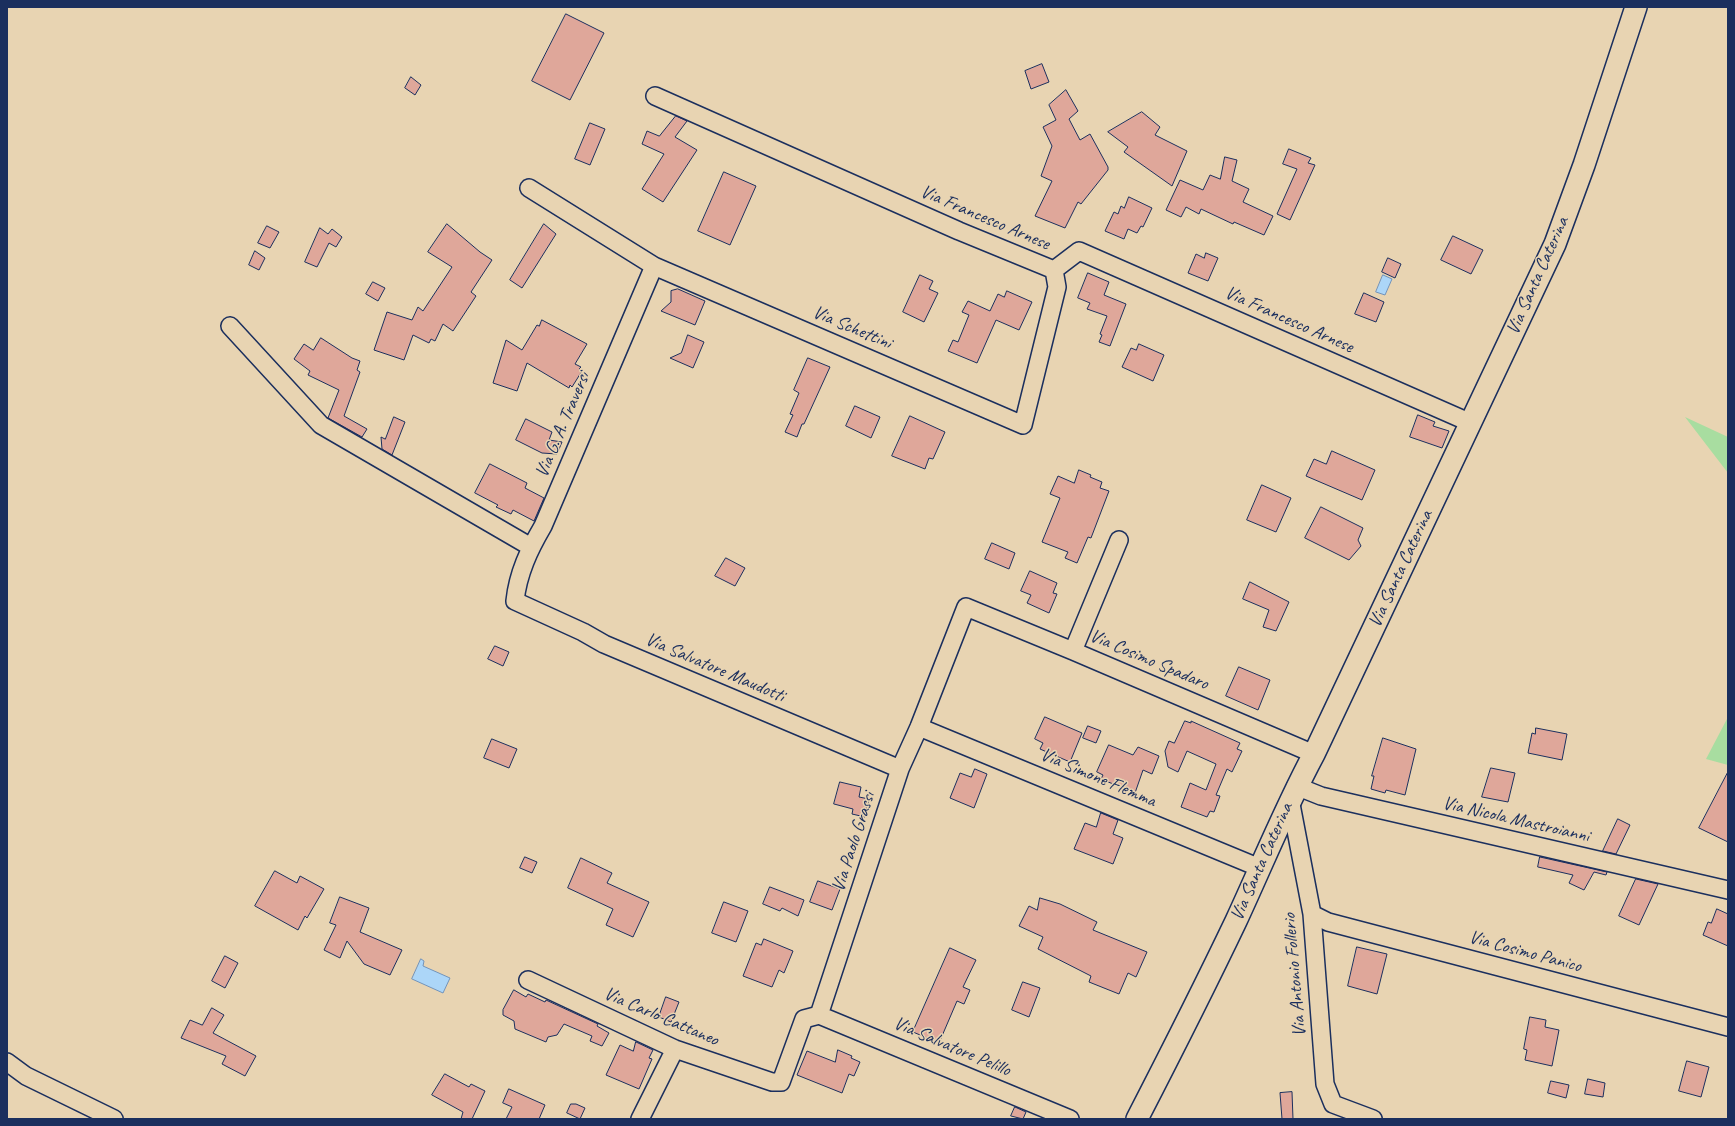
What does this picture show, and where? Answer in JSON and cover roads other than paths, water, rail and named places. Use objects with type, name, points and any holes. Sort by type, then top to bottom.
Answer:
[{"type":"street","name":"Via Santa Caterina","points":[[1137,1119],[1208,981],[1293,793],[1314,754],[1556,244],[1584,165],[1636,7]]},
{"type":"street","name":"Via Francesco Arnese","points":[[655,96],[959,231],[1054,270],[1079,251],[1471,423]]},
{"type":"street","name":"Via Schettini","points":[[529,188],[654,266],[1023,425],[1056,287],[1054,270]]},
{"type":"street","name":"Via G. A. Traversi","points":[[515,602],[517,583],[531,547],[543,526],[654,266]]},
{"type":"street","points":[[230,326],[321,425],[531,547]]},
{"type":"street","points":[[1073,651],[1119,540]]},
{"type":"street","name":"Via Salvatore Maudotti","points":[[515,602],[583,632],[604,644],[900,769]]},
{"type":"street","name":"Via Cosimo Spadaro","points":[[966,607],[1314,754]]},
{"type":"street","name":"Via Paolo Grassi","points":[[819,1015],[900,769],[919,727],[966,607]]},
{"type":"street","name":"Via Simone Flemma","points":[[919,727],[1260,868]]},
{"type":"street","name":"Via Nicola Mastroianni","points":[[1293,793],[1321,796],[1728,890]]},
{"type":"street","name":"Via Antonio Follerio","points":[[1293,793],[1312,914],[1325,1084],[1333,1104],[1373,1119]]},
{"type":"street","name":"Via Cosimo Panico","points":[[1312,914],[1328,922],[1728,1027]]},
{"type":"street","name":"Via Carlo Cattaneo","points":[[528,980],[675,1049],[772,1082],[781,1082],[804,1019],[819,1015]]},
{"type":"street","name":"Via Salvatore Pelillo","points":[[819,1015],[1070,1119]]},
{"type":"street","points":[[640,1119],[675,1049]]},
{"type":"street","points":[[7,1062],[26,1076],[114,1119]]},
{"type":"water","points":[[1383,275],[1392,279],[1385,295],[1376,292]]},
{"type":"water","points":[[421,959],[424,961],[423,966],[450,978],[443,993],[412,979]]}]
